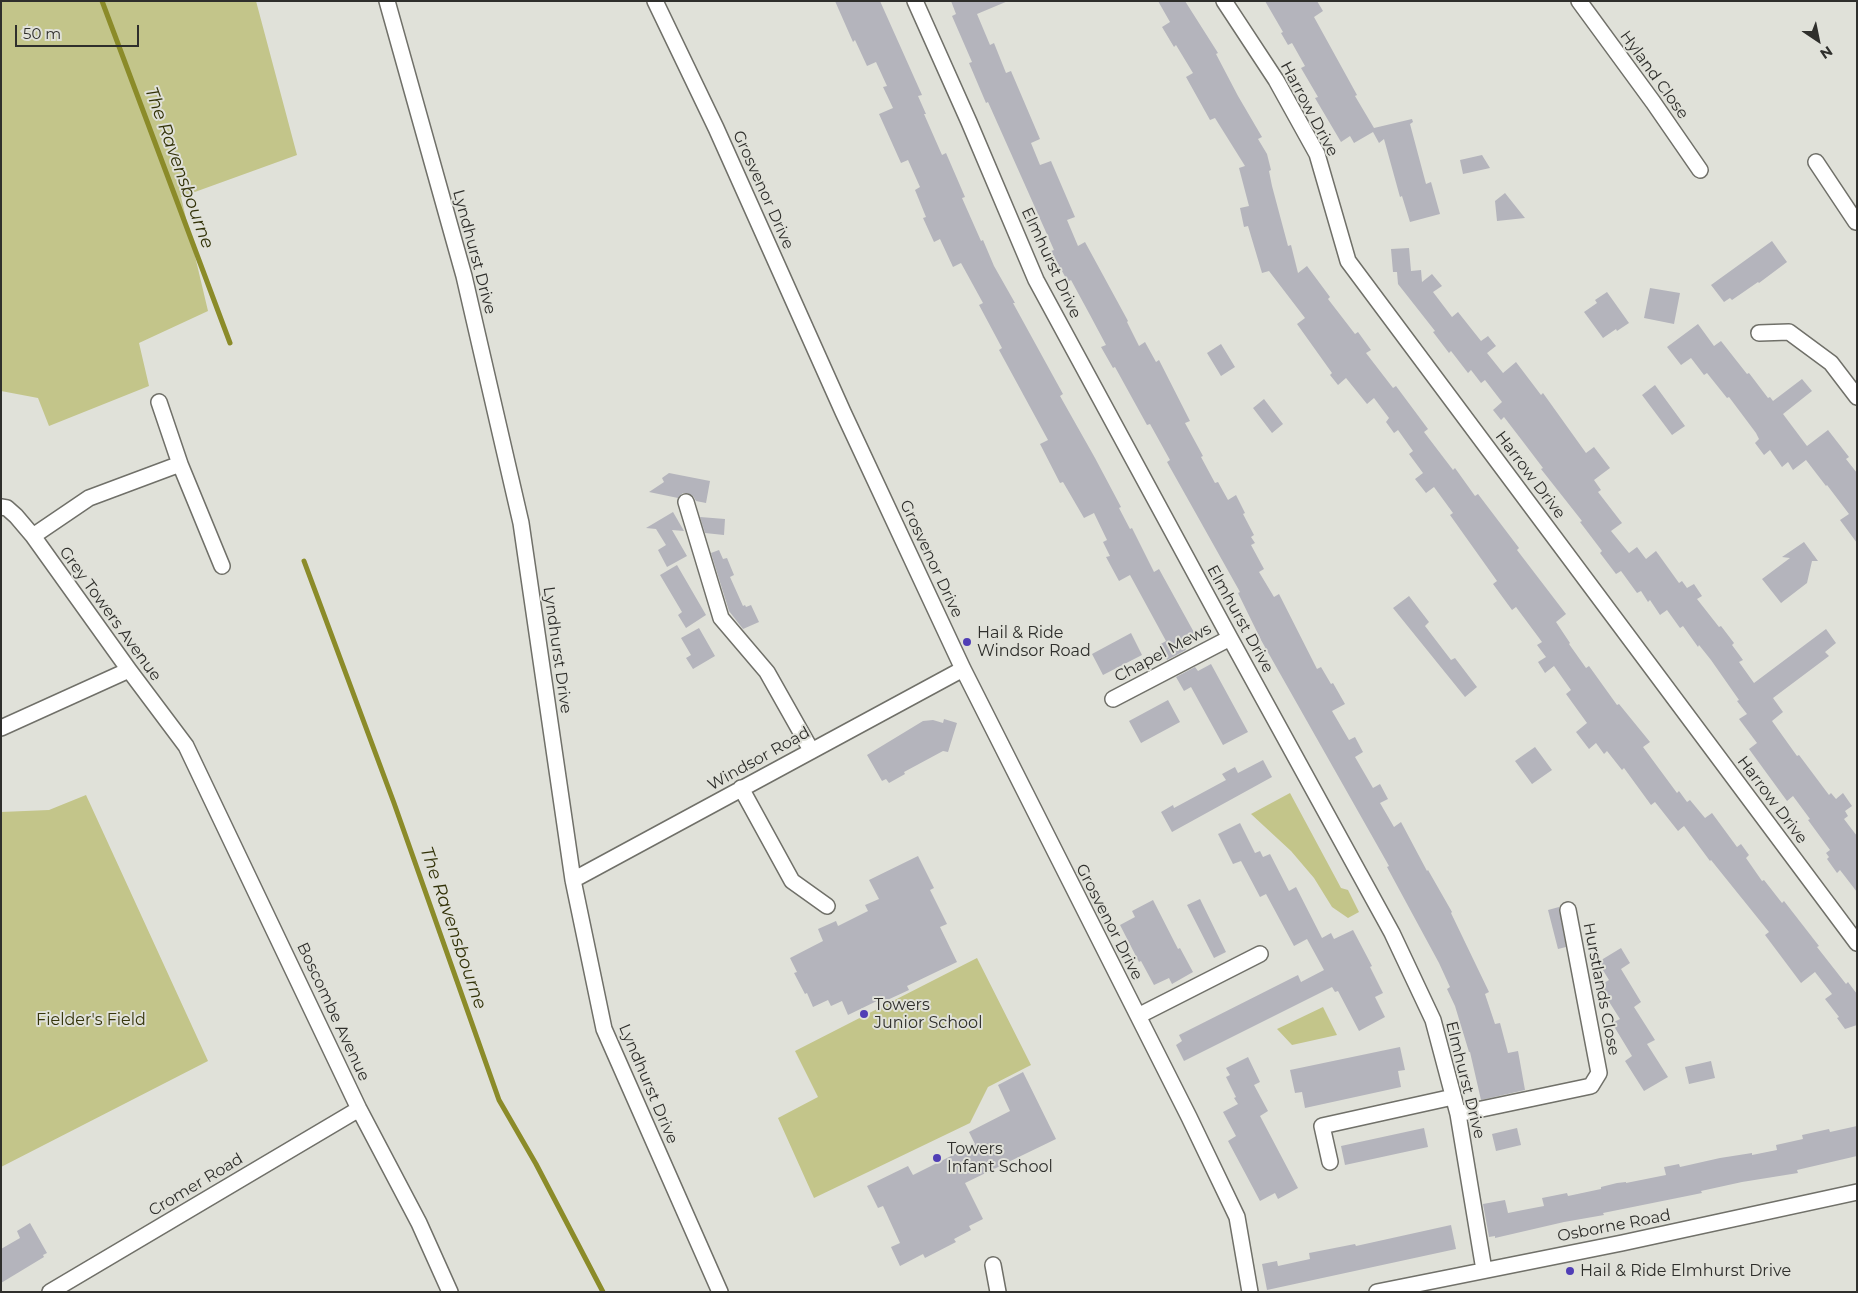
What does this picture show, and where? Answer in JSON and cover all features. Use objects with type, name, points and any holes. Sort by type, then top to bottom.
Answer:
[{"type":"street","name":"Lyndhurst Drive","points":[[387,1],[464,276],[521,524],[574,880],[604,1029],[720,1292]]},
{"type":"street","name":"Grosvenor Drive","points":[[655,1],[716,128],[843,412],[963,669],[1191,1122],[1237,1218],[1250,1292]]},
{"type":"street","name":"Elmhurst Drive","points":[[915,1],[1036,280],[1392,932],[1435,1025],[1458,1114],[1484,1270]]},
{"type":"street","name":"Harrow Drive","points":[[1224,1],[1276,80],[1317,154],[1348,261],[1857,943]]},
{"type":"street","name":"Hyland Close","points":[[1579,1],[1700,170]]},
{"type":"street","points":[[1816,162],[1856,222]]},
{"type":"street","points":[[1759,334],[1789,332],[1831,363],[1857,397]]},
{"type":"street","points":[[159,402],[180,464],[222,566]]},
{"type":"street","points":[[33,536],[89,498],[180,464]]},
{"type":"street","points":[[686,502],[721,618],[766,672],[811,750]]},
{"type":"street","name":"Grey Towers Avenue","points":[[1,507],[6,508],[16,516],[33,536],[186,746]]},
{"type":"street","name":"Chapel Mews","points":[[1113,699],[1230,638]]},
{"type":"street","name":"Windsor Road","points":[[574,880],[963,669]]},
{"type":"street","points":[[1,728],[129,670]]},
{"type":"street","name":"Boscombe Avenue","points":[[186,746],[359,1109],[419,1223],[450,1292]]},
{"type":"street","points":[[741,788],[792,881],[827,906]]},
{"type":"street","name":"Hurstlands Close","points":[[1458,1114],[1591,1086],[1599,1073],[1568,910]]},
{"type":"street","points":[[1138,1016],[1260,954]]},
{"type":"street","points":[[1330,1162],[1322,1126],[1453,1096]]},
{"type":"street","name":"Cromer Road","points":[[50,1292],[359,1109]]},
{"type":"street","name":"Osborne Road","points":[[1377,1292],[1622,1243],[1857,1192]]},
{"type":"street","points":[[993,1265],[998,1292]]},
{"type":"green space","points":[[1,1],[256,1],[297,155],[181,197],[208,311],[139,343],[149,386],[49,426],[38,398],[1,391]]},
{"type":"green space","points":[[1290,793],[1341,888],[1348,890],[1359,912],[1348,918],[1332,907],[1314,878],[1291,851],[1251,814]]},
{"type":"green space","name":"Fielder's Field","points":[[86,795],[208,1061],[1,1167],[1,812],[49,810]]},
{"type":"green space","points":[[977,958],[1031,1065],[988,1087],[970,1123],[814,1198],[778,1118],[818,1097],[795,1051]]},
{"type":"green space","points":[[1323,1007],[1337,1035],[1292,1045],[1277,1029]]},
{"type":"building","points":[[835,1],[880,1],[922,95],[918,96],[926,114],[924,114],[942,155],[946,153],[965,197],[962,198],[981,241],[983,240],[994,266],[1015,303],[1013,303],[1063,394],[1060,396],[1121,507],[1119,508],[1130,529],[1132,528],[1154,572],[1159,569],[1196,636],[1183,643],[1186,650],[1167,660],[1159,645],[1166,641],[1130,575],[1119,581],[1106,557],[1110,556],[1103,542],[1107,540],[1094,513],[1084,518],[1063,482],[1060,483],[1040,444],[1048,440],[999,350],[1002,348],[979,305],[983,303],[961,263],[953,267],[940,239],[934,242],[923,218],[926,217],[915,190],[920,187],[908,160],[901,163],[879,114],[893,108],[883,87],[887,86],[876,62],[867,66],[855,40],[853,42]]},
{"type":"building","points":[[951,1],[1008,1],[977,14],[990,45],[994,43],[1006,73],[1011,71],[1040,139],[1031,143],[1040,165],[1051,161],[1075,217],[1067,220],[1078,246],[1085,242],[1128,321],[1139,346],[1145,342],[1156,362],[1159,360],[1190,421],[1185,423],[1215,483],[1218,482],[1228,500],[1236,495],[1254,535],[1251,537],[1255,543],[1251,545],[1264,569],[1259,572],[1274,597],[1279,594],[1317,669],[1321,667],[1345,704],[1332,711],[1349,740],[1355,737],[1363,752],[1355,757],[1373,788],[1380,784],[1388,799],[1380,803],[1394,827],[1401,822],[1427,871],[1452,912],[1489,992],[1485,994],[1495,1024],[1500,1023],[1508,1053],[1518,1051],[1525,1090],[1481,1100],[1470,1052],[1455,1006],[1447,989],[1450,987],[1439,963],[1387,867],[1389,866],[1261,640],[1238,593],[1240,592],[1167,462],[1170,460],[1150,424],[1147,425],[1115,367],[1113,368],[1101,347],[1106,345],[1071,280],[1068,282],[1051,251],[1054,250],[969,63],[972,62],[952,16],[956,14]]},
{"type":"building","points":[[1158,1],[1185,1],[1218,53],[1216,54],[1262,137],[1258,139],[1267,154],[1272,186],[1288,246],[1291,245],[1298,273],[1307,266],[1330,297],[1328,299],[1355,334],[1358,332],[1371,350],[1366,353],[1393,388],[1396,386],[1428,429],[1424,432],[1453,470],[1455,468],[1475,496],[1478,494],[1519,548],[1517,550],[1566,614],[1556,622],[1569,644],[1586,668],[1589,666],[1617,705],[1619,704],[1650,742],[1643,747],[1677,793],[1679,791],[1687,802],[1690,800],[1705,818],[1712,813],[1737,847],[1741,844],[1749,855],[1746,858],[1762,881],[1764,880],[1782,903],[1784,901],[1846,984],[1848,982],[1857,994],[1857,1025],[1845,1029],[1837,1018],[1839,1017],[1825,999],[1832,994],[1815,972],[1801,983],[1765,935],[1769,932],[1710,861],[1684,826],[1678,831],[1655,802],[1651,805],[1624,768],[1622,770],[1607,751],[1604,754],[1596,743],[1589,749],[1576,732],[1587,723],[1566,694],[1571,690],[1554,666],[1545,673],[1538,662],[1546,657],[1537,645],[1542,642],[1516,607],[1512,610],[1493,584],[1497,581],[1450,515],[1453,513],[1434,487],[1426,493],[1415,479],[1423,473],[1409,454],[1413,451],[1398,430],[1394,433],[1386,422],[1389,418],[1374,398],[1367,404],[1346,378],[1338,385],[1330,375],[1332,373],[1297,324],[1305,318],[1269,271],[1262,273],[1248,226],[1244,227],[1240,208],[1249,206],[1239,168],[1245,166],[1215,118],[1210,120],[1186,77],[1193,73],[1176,45],[1174,47],[1162,27],[1170,22]]},
{"type":"building","points":[[1265,1],[1317,1],[1323,11],[1314,17],[1374,128],[1412,119],[1413,122],[1410,124],[1426,184],[1431,182],[1440,214],[1410,222],[1402,196],[1400,197],[1384,139],[1379,143],[1373,132],[1354,143],[1350,136],[1341,142],[1315,98],[1318,97],[1301,68],[1305,66],[1292,43],[1288,45],[1281,33],[1283,32]]},
{"type":"building","points":[[1482,155],[1490,168],[1463,174],[1460,160]]},
{"type":"building","points":[[1505,193],[1525,218],[1497,221],[1495,201]]},
{"type":"building","points":[[1772,241],[1787,262],[1759,283],[1732,300],[1730,298],[1724,302],[1711,285]]},
{"type":"building","points":[[1409,248],[1411,271],[1421,270],[1422,282],[1432,274],[1442,286],[1433,292],[1452,317],[1458,312],[1481,341],[1488,336],[1496,346],[1487,353],[1503,373],[1516,362],[1541,395],[1543,393],[1586,453],[1594,447],[1610,468],[1594,480],[1601,490],[1598,492],[1622,523],[1611,531],[1629,553],[1637,547],[1646,559],[1656,551],[1679,583],[1682,581],[1687,588],[1694,584],[1702,596],[1697,599],[1734,643],[1732,645],[1743,660],[1739,662],[1754,683],[1826,629],[1836,643],[1825,652],[1829,656],[1773,698],[1783,712],[1772,721],[1797,756],[1799,755],[1829,795],[1831,793],[1836,799],[1843,793],[1852,806],[1845,811],[1848,816],[1844,819],[1857,836],[1857,892],[1840,870],[1837,873],[1827,859],[1829,857],[1826,853],[1830,850],[1793,796],[1787,801],[1749,749],[1757,743],[1739,719],[1747,714],[1711,660],[1699,645],[1698,647],[1683,626],[1680,628],[1667,610],[1660,615],[1641,591],[1637,593],[1621,571],[1616,574],[1600,553],[1602,551],[1580,522],[1582,521],[1541,469],[1543,468],[1504,417],[1501,420],[1493,410],[1502,402],[1485,380],[1481,383],[1471,370],[1468,373],[1451,351],[1449,353],[1433,332],[1435,331],[1398,284],[1397,272],[1393,272],[1391,249]]},
{"type":"building","points":[[1650,288],[1680,293],[1674,324],[1644,318]]},
{"type":"building","points":[[1607,292],[1629,323],[1603,338],[1584,312],[1597,303],[1595,300]]},
{"type":"building","points":[[1698,324],[1714,346],[1721,341],[1747,374],[1749,373],[1768,398],[1770,397],[1773,401],[1802,379],[1812,391],[1783,414],[1807,446],[1828,430],[1849,457],[1846,459],[1857,473],[1857,543],[1840,520],[1849,514],[1806,460],[1793,470],[1788,462],[1782,467],[1770,450],[1764,455],[1755,443],[1759,439],[1756,433],[1729,397],[1727,398],[1707,373],[1704,375],[1691,358],[1681,365],[1667,347]]},
{"type":"building","points":[[1221,344],[1235,367],[1221,376],[1207,353]]},
{"type":"building","points":[[1655,385],[1685,426],[1672,435],[1642,395]]},
{"type":"building","points":[[1264,399],[1283,424],[1272,433],[1253,408]]},
{"type":"building","points":[[669,473],[710,481],[706,503],[696,501],[688,493],[683,493],[678,498],[649,492],[664,482],[662,478]]},
{"type":"building","points":[[673,512],[684,531],[672,530],[687,556],[667,567],[658,550],[666,545],[656,529],[646,528]]},
{"type":"building","points":[[700,517],[725,519],[724,535],[705,533]]},
{"type":"building","points":[[1804,542],[1818,561],[1812,561],[1807,583],[1781,603],[1762,579],[1790,558],[1782,557]]},
{"type":"building","points":[[719,550],[723,559],[727,558],[734,575],[730,577],[743,606],[751,605],[759,622],[743,629],[729,611],[711,553]]},
{"type":"building","points":[[677,565],[706,615],[686,628],[678,615],[682,612],[660,575]]},
{"type":"building","points":[[1409,596],[1429,622],[1425,626],[1451,660],[1455,658],[1477,687],[1465,697],[1393,608]]},
{"type":"building","points":[[699,628],[715,656],[693,669],[686,658],[691,655],[681,638]]},
{"type":"building","points":[[1131,633],[1142,655],[1103,675],[1092,654]]},
{"type":"building","points":[[1211,664],[1248,732],[1223,745],[1191,687],[1184,691],[1176,677],[1195,667],[1198,671]]},
{"type":"building","points":[[1168,700],[1180,722],[1141,743],[1129,721]]},
{"type":"building","points":[[944,719],[957,723],[948,752],[943,751],[904,772],[905,774],[889,783],[886,779],[882,781],[867,755],[923,721],[933,720],[943,723]]},
{"type":"building","points":[[1535,747],[1552,770],[1532,784],[1515,761]]},
{"type":"building","points":[[1263,760],[1272,777],[1172,832],[1161,812],[1173,805],[1174,808],[1226,780],[1222,774],[1235,767],[1238,773]]},
{"type":"building","points":[[1240,823],[1255,853],[1260,851],[1263,857],[1270,854],[1289,891],[1296,887],[1322,938],[1331,933],[1334,939],[1353,930],[1372,966],[1370,967],[1383,993],[1375,997],[1385,1017],[1359,1031],[1338,991],[1335,992],[1332,987],[1184,1061],[1176,1045],[1182,1041],[1179,1035],[1298,975],[1301,982],[1324,970],[1307,939],[1294,946],[1266,894],[1260,897],[1241,861],[1233,864],[1218,834]]},
{"type":"building","points":[[918,856],[934,888],[930,890],[947,924],[940,927],[957,962],[907,986],[909,990],[883,1002],[881,999],[848,1015],[842,1001],[831,1006],[828,1000],[813,1007],[807,993],[805,994],[794,973],[797,972],[790,958],[823,941],[818,929],[836,921],[838,926],[868,911],[865,905],[879,899],[869,880]]},
{"type":"building","points":[[1200,899],[1226,952],[1214,958],[1187,905]]},
{"type":"building","points":[[1153,900],[1178,949],[1180,948],[1193,972],[1172,984],[1169,978],[1154,985],[1141,961],[1139,962],[1120,925],[1135,917],[1132,911]]},
{"type":"building","points":[[1559,907],[1566,947],[1558,949],[1548,910]]},
{"type":"building","points":[[1621,948],[1630,963],[1621,969],[1641,1002],[1634,1007],[1655,1040],[1647,1044],[1668,1077],[1644,1091],[1625,1061],[1632,1056],[1612,1023],[1620,1019],[1599,986],[1609,980],[1598,962]]},
{"type":"building","points":[[1400,1047],[1405,1070],[1398,1071],[1401,1087],[1305,1108],[1302,1092],[1295,1093],[1290,1070]]},
{"type":"building","points":[[1248,1057],[1260,1082],[1254,1085],[1268,1111],[1260,1116],[1298,1188],[1278,1199],[1275,1193],[1260,1201],[1228,1141],[1236,1136],[1223,1112],[1238,1104],[1226,1077],[1230,1075],[1226,1068]]},
{"type":"building","points":[[1711,1061],[1715,1078],[1689,1084],[1685,1067]]},
{"type":"building","points":[[1023,1072],[1056,1139],[965,1183],[983,1219],[969,1226],[971,1230],[954,1239],[956,1242],[925,1258],[923,1254],[900,1266],[891,1247],[900,1243],[883,1206],[878,1208],[867,1186],[908,1166],[913,1175],[975,1144],[969,1132],[1010,1111],[998,1085]]},
{"type":"building","points":[[1857,1126],[1857,1156],[1797,1170],[1798,1173],[1742,1182],[1701,1191],[1702,1193],[1603,1213],[1604,1215],[1495,1238],[1495,1236],[1489,1237],[1483,1204],[1505,1200],[1508,1213],[1544,1206],[1542,1198],[1567,1193],[1568,1196],[1601,1189],[1601,1187],[1617,1183],[1666,1175],[1664,1167],[1679,1164],[1680,1167],[1720,1158],[1777,1150],[1776,1145],[1803,1139],[1802,1135],[1829,1129],[1830,1132]]},
{"type":"building","points":[[1424,1128],[1428,1147],[1345,1165],[1341,1146]]},
{"type":"building","points":[[1517,1128],[1521,1145],[1496,1151],[1492,1134]]},
{"type":"building","points":[[30,1223],[47,1253],[43,1255],[44,1257],[1,1283],[1,1249],[20,1238],[17,1231]]},
{"type":"building","points":[[1451,1225],[1456,1249],[1267,1290],[1262,1264],[1277,1261],[1278,1266],[1310,1259],[1309,1253],[1355,1244],[1356,1246]]},
{"type":"waterway","name":"The Ravensbourne","points":[[102,1],[230,343]]},
{"type":"waterway","name":"The Ravensbourne","points":[[304,561],[394,803],[499,1100],[536,1164],[603,1292]]},
{"type":"place","name":"Hail & Ride Windsor Road","points":[[967,642]]},
{"type":"place","name":"Towers Junior School","points":[[864,1014]]},
{"type":"place","name":"Towers Infant School","points":[[937,1158]]},
{"type":"place","name":"Hail & Ride Elmhurst Drive","points":[[1570,1271]]}]
